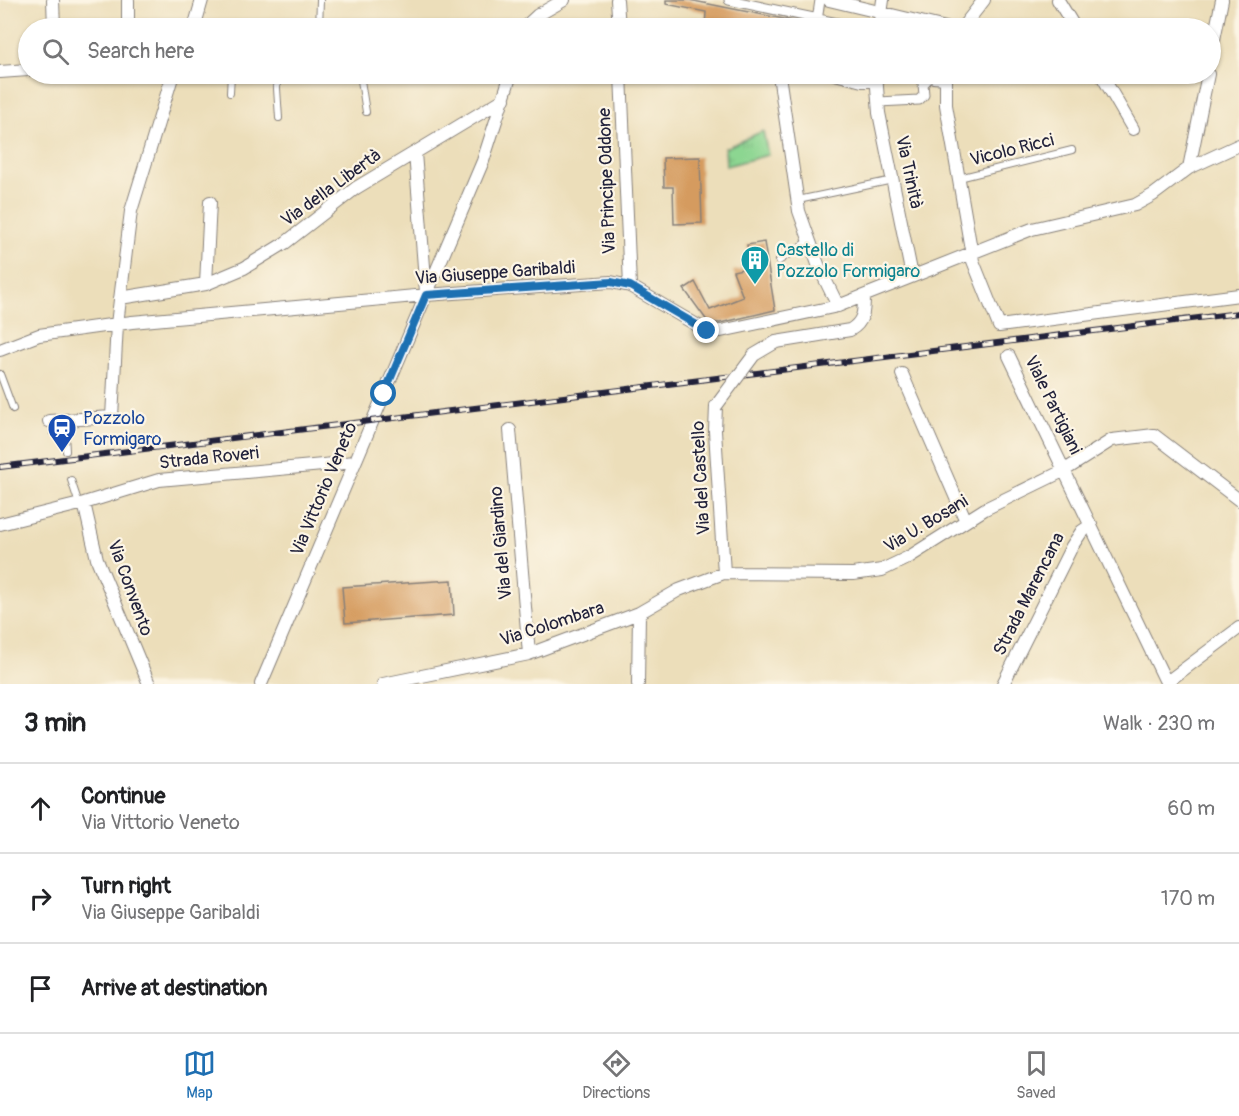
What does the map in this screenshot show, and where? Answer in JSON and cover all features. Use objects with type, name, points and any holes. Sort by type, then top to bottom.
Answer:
[{"type":"street","points":[[53,0],[54,18]]},
{"type":"street","points":[[128,0],[128,18]]},
{"type":"street","points":[[197,18],[202,0]]},
{"type":"street","points":[[535,18],[548,4],[564,0]]},
{"type":"street","points":[[617,0],[618,18]]},
{"type":"street","points":[[729,0],[795,18]]},
{"type":"street","points":[[818,18],[820,0]]},
{"type":"street","points":[[829,0],[882,6],[911,18]]},
{"type":"street","points":[[970,18],[984,0]]},
{"type":"street","points":[[1058,0],[1069,18]]},
{"type":"street","points":[[1218,18],[1222,0]]},
{"type":"street","points":[[0,72],[18,71]]},
{"type":"street","points":[[49,422],[112,417],[117,324],[131,211],[170,84]]},
{"type":"street","name":"Via Vittorio Veneto","points":[[261,684],[483,161],[508,84]]},
{"type":"street","name":"Via Principe Oddone","points":[[621,84],[630,286]]},
{"type":"street","points":[[780,84],[797,200],[810,240],[838,306]]},
{"type":"street","name":"Via Trinità","points":[[877,84],[878,102],[912,276]]},
{"type":"street","points":[[878,102],[920,100],[924,95],[923,84]]},
{"type":"street","points":[[946,84],[946,105],[973,261],[999,326],[1239,295]]},
{"type":"street","points":[[1107,84],[1133,129]]},
{"type":"street","points":[[1189,168],[1206,84]]},
{"type":"street","name":"Via della Libertà","points":[[120,298],[206,284],[244,268],[285,243],[356,188],[504,99]]},
{"type":"street","name":"Via Giuseppe Garibaldi","points":[[0,350],[39,335],[117,324],[426,295],[611,282],[630,286],[707,331],[721,331],[838,306],[1032,229],[1135,205],[1153,195],[1189,168],[1239,145]]},
{"type":"street","points":[[415,153],[426,295]]},
{"type":"street","points":[[206,284],[210,202]]},
{"type":"street","name":"Via del Castello","points":[[724,573],[715,431],[716,406],[754,355],[776,342],[850,330],[856,327],[862,320],[864,296]]},
{"type":"street","name":"Viale Partigiani","points":[[1009,356],[1167,683]]},
{"type":"street","points":[[902,374],[966,521]]},
{"type":"street","name":"Via del Giardino","points":[[510,430],[529,654]]},
{"type":"street","name":"Via U. Bosani","points":[[724,573],[869,573],[909,557],[966,521],[1065,470],[1112,440],[1154,435],[1239,500]]},
{"type":"street","name":"Strada Roveri","points":[[0,524],[159,480],[355,462]]},
{"type":"street","name":"Via Convento","points":[[80,501],[97,559],[149,684]]},
{"type":"street","name":"Strada Marencana","points":[[1003,684],[1072,546],[1082,531],[1091,525]]},
{"type":"street","name":"Via Colombara","points":[[383,684],[529,654],[639,613],[678,590],[724,573]]},
{"type":"street","points":[[638,684],[639,613]]},
{"type":"street","points":[[1167,683],[1239,628]]},
{"type":"lane","points":[[319,18],[320,0]]},
{"type":"lane","points":[[230,84],[230,93]]},
{"type":"lane","points":[[277,84],[279,118]]},
{"type":"lane","points":[[362,84],[366,112]]},
{"type":"lane","name":"Vicolo Ricci","points":[[959,178],[1072,150]]},
{"type":"lane","points":[[797,200],[893,180]]},
{"type":"lane","points":[[779,261],[810,240]]},
{"type":"lane","points":[[0,374],[13,409]]},
{"type":"lane","points":[[65,433],[66,451]]},
{"type":"lane","points":[[71,480],[80,501]]},
{"type":"green space","points":[[763,131],[768,155],[726,166],[725,148]]},
{"type":"building","points":[[666,0],[689,0],[779,18],[706,18],[706,12],[666,4]]},
{"type":"building","points":[[700,157],[702,223],[674,224],[673,187],[664,187],[663,158]]},
{"type":"building","name":"Castello di Pozzolo Formigaro","points":[[764,242],[775,310],[720,323],[708,322],[684,289],[695,282],[710,310],[743,297],[733,271],[752,267],[747,245]]},
{"type":"building","points":[[452,580],[454,615],[345,623],[342,587]]},
{"type":"railway","points":[[0,467],[1239,313]]},
{"type":"place","name":"Castello di Pozzolo Formigaro","points":[[755,286]]},
{"type":"place","name":"Pozzolo Formigaro","points":[[62,454]]},
{"type":"route","points":[[384,394],[426,295],[611,282],[630,286],[694,326],[707,331]]}]
